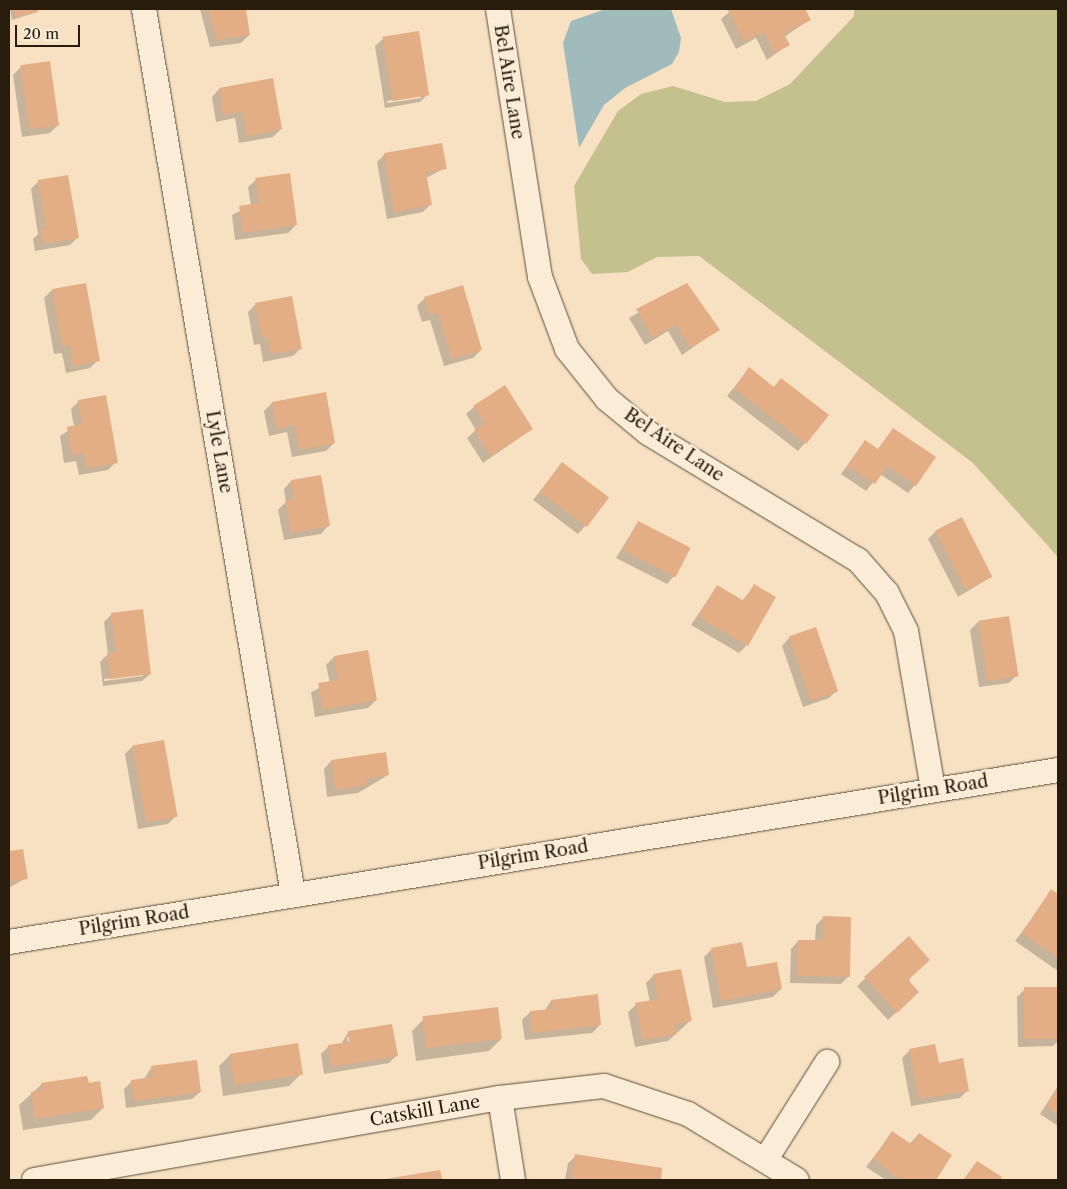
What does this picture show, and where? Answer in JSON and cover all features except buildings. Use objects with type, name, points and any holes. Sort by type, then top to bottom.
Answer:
[{"type":"street","name":"Lyle Lane","points":[[144,9],[294,894]]},
{"type":"street","name":"Bel Aire Lane","points":[[498,9],[540,277],[568,349],[608,400],[648,432],[858,560],[887,592],[906,631],[933,789]]},
{"type":"street","name":"Pilgrim Road","points":[[9,942],[1058,770]]},
{"type":"street","points":[[766,1159],[827,1062]]},
{"type":"street","name":"Catskill Lane","points":[[34,1180],[500,1098],[604,1086],[688,1114],[766,1159],[797,1180]]},
{"type":"street","points":[[500,1098],[513,1180]]},
{"type":"shaded area","points":[[854,9],[1058,9],[1058,557],[973,463],[699,256],[657,257],[628,272],[592,274],[581,259],[574,186],[618,111],[641,94],[673,86],[725,102],[756,101],[790,84],[854,16]]},
{"type":"water","points":[[606,9],[671,9],[681,38],[679,52],[672,64],[625,88],[604,105],[579,148],[563,43],[571,21]]}]
